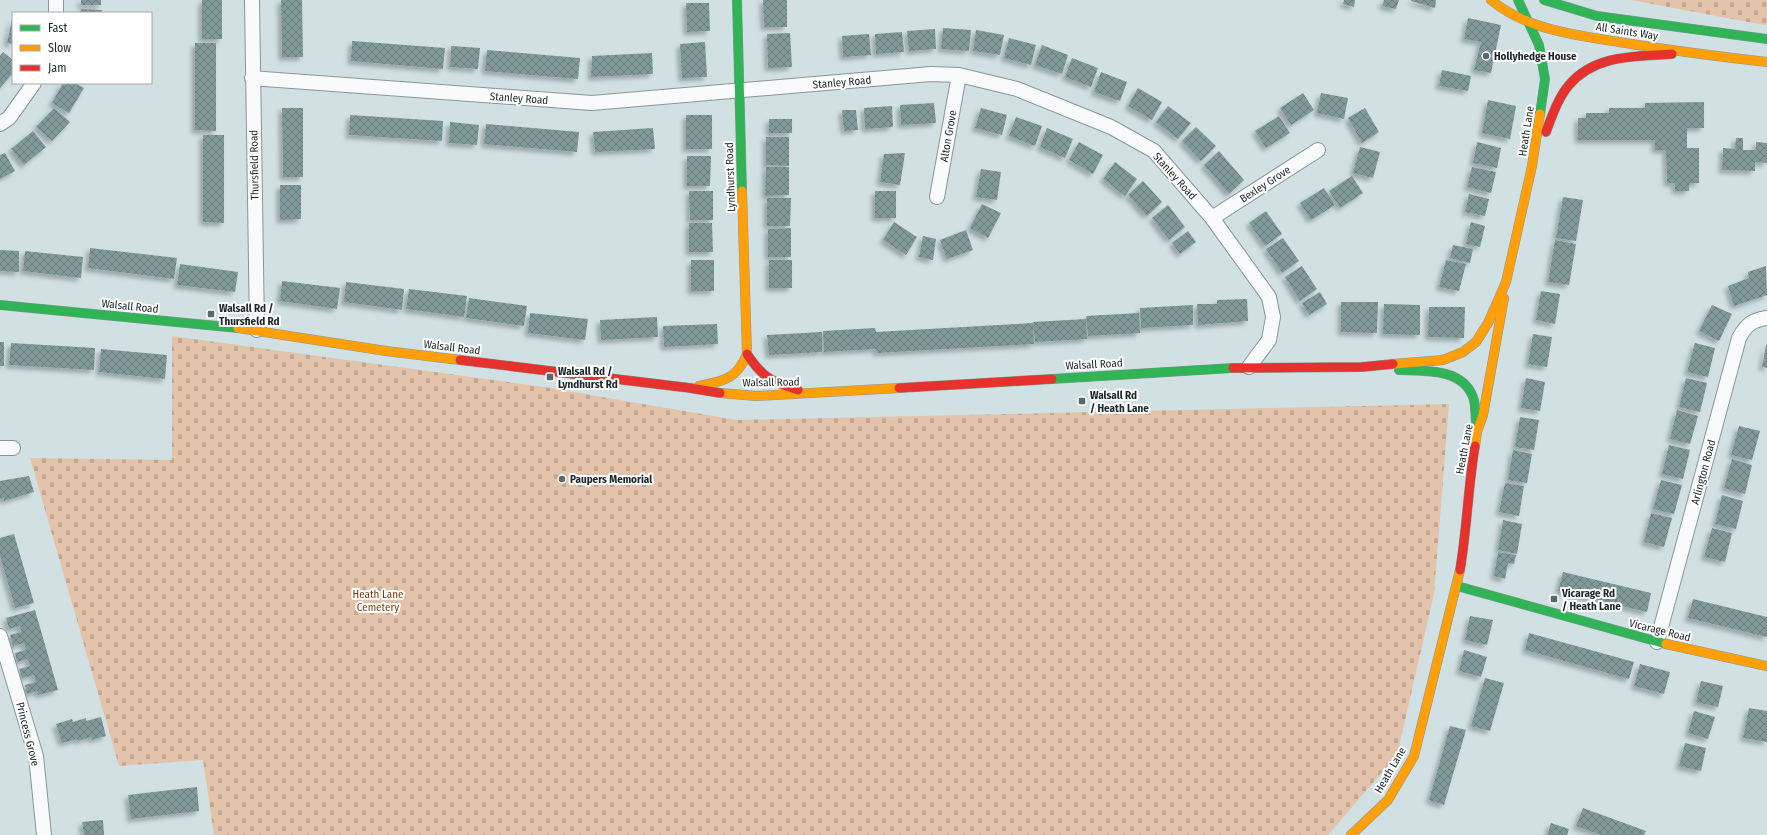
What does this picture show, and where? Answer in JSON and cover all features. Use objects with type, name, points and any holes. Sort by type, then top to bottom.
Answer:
[{"type":"main road","name":"Lyndhurst Road","points":[[690,388],[727,381],[739,372],[747,354],[737,0]]},
{"type":"main road","name":"All Saints Way","points":[[1491,0],[1497,5],[1530,22],[1568,34],[1683,52],[1767,62]]},
{"type":"main road","name":"Heath Lane","points":[[1351,835],[1388,800],[1414,756],[1443,633],[1457,586],[1464,544],[1470,472],[1477,432],[1483,415],[1506,282],[1532,166],[1545,79],[1539,45],[1530,22],[1518,0]]},
{"type":"main road","name":"All Saints Way","points":[[1544,0],[1597,16],[1767,39]]},
{"type":"main road","points":[[1532,166],[1556,107],[1569,85],[1592,66],[1616,58],[1683,52]]},
{"type":"main road","name":"Walsall Road","points":[[0,305],[257,330],[386,351],[690,388],[723,394],[756,396],[1249,367],[1362,367],[1443,360],[1463,352],[1476,342],[1488,323],[1506,282]]},
{"type":"main road","points":[[747,354],[760,374],[764,377],[774,382],[810,393]]},
{"type":"main road","points":[[1362,367],[1449,374],[1464,381],[1473,397],[1477,432]]},
{"type":"main road","name":"Vicarage Road","points":[[1457,586],[1657,642],[1767,666]]},
{"type":"street","points":[[56,0],[56,12]]},
{"type":"street","name":"Thursfield Road","points":[[252,0],[257,330]]},
{"type":"street","name":"Stanley Road","points":[[252,78],[592,103],[931,74],[958,75],[1017,89],[1111,127],[1154,151],[1212,218],[1269,297],[1273,317],[1270,340],[1249,367]]},
{"type":"street","name":"Alton Grove","points":[[937,197],[958,75]]},
{"type":"street","points":[[0,124],[9,118],[33,84]]},
{"type":"street","name":"Bexley Grove","points":[[1212,218],[1318,150]]},
{"type":"street","name":"Arlington Road","points":[[1657,642],[1739,338],[1745,327],[1756,320],[1767,318]]},
{"type":"street","name":"Princess Grove","points":[[0,636],[36,756],[44,835]]},
{"type":"green space","points":[[1631,0],[1767,0],[1767,24],[1764,25]]},
{"type":"green space","name":"Heath Lane Cemetery","points":[[172,336],[544,387],[737,420],[1449,404],[1434,594],[1397,755],[1328,835],[214,835],[203,760],[119,766],[30,458],[172,460]]},
{"type":"building","points":[[81,0],[101,0],[101,5],[81,5]]},
{"type":"building","points":[[202,0],[222,0],[222,39],[202,39]]},
{"type":"building","points":[[281,0],[302,0],[303,57],[282,57]]},
{"type":"building","points":[[763,0],[787,0],[787,27],[764,27]]},
{"type":"building","points":[[1344,0],[1355,0],[1354,7],[1343,4]]},
{"type":"building","points":[[1384,0],[1399,0],[1396,9],[1382,6]]},
{"type":"building","points":[[1436,0],[1435,8],[1411,1]]},
{"type":"building","points":[[686,3],[709,3],[710,31],[687,32]]},
{"type":"building","points":[[81,9],[102,10],[101,12],[80,12]]},
{"type":"building","name":"Hollyhedge House","points":[[1468,18],[1501,25],[1491,73],[1474,70],[1481,42],[1464,39]]},
{"type":"building","points":[[12,19],[12,44],[7,43]]},
{"type":"building","points":[[943,28],[971,30],[969,51],[941,49]]},
{"type":"building","points":[[935,29],[936,49],[909,51],[907,31]]},
{"type":"building","points":[[976,30],[1004,35],[1000,55],[973,51]]},
{"type":"building","points":[[902,32],[904,52],[876,54],[875,34]]},
{"type":"building","points":[[790,33],[792,67],[768,68],[767,34]]},
{"type":"building","points":[[869,34],[871,55],[843,57],[842,36]]},
{"type":"building","points":[[1009,38],[1036,45],[1031,65],[1004,58]]},
{"type":"building","points":[[352,41],[445,48],[443,69],[351,61]]},
{"type":"building","points":[[705,42],[707,77],[682,78],[680,44]]},
{"type":"building","points":[[195,43],[216,43],[216,131],[195,130]]},
{"type":"building","points":[[1042,45],[1068,55],[1062,74],[1035,65]]},
{"type":"building","points":[[451,46],[480,48],[478,69],[450,67]]},
{"type":"building","points":[[487,50],[580,58],[578,79],[485,71]]},
{"type":"building","points":[[3,52],[12,59],[12,74],[0,88],[0,56]]},
{"type":"building","points":[[652,53],[653,74],[591,77],[592,56]]},
{"type":"building","points":[[1072,58],[1098,68],[1091,87],[1065,77]]},
{"type":"building","name":"Hollyhedge House","points":[[1442,70],[1471,76],[1468,91],[1439,86]]},
{"type":"building","points":[[1101,72],[1127,82],[1120,101],[1094,92]]},
{"type":"building","points":[[62,84],[77,84],[84,88],[69,113],[52,103]]},
{"type":"building","points":[[1138,88],[1162,102],[1152,120],[1128,106]]},
{"type":"building","points":[[1303,93],[1314,110],[1291,125],[1280,108]]},
{"type":"building","points":[[1321,93],[1348,98],[1344,119],[1317,113]]},
{"type":"building","points":[[1488,100],[1516,106],[1510,139],[1482,133]]},
{"type":"building","points":[[1704,102],[1704,128],[1687,128],[1687,148],[1699,148],[1699,183],[1689,183],[1689,191],[1675,191],[1675,183],[1667,183],[1666,150],[1655,150],[1655,140],[1578,140],[1578,118],[1586,118],[1586,113],[1609,113],[1609,108],[1645,108],[1645,103]]},
{"type":"building","points":[[934,103],[936,123],[901,125],[900,105]]},
{"type":"building","points":[[892,106],[893,127],[865,129],[864,108]]},
{"type":"building","points":[[1168,106],[1191,123],[1178,139],[1156,122]]},
{"type":"building","points":[[54,108],[70,122],[52,141],[36,127]]},
{"type":"building","points":[[282,108],[303,108],[303,177],[283,177]]},
{"type":"building","points":[[981,108],[1007,115],[1002,135],[975,128]]},
{"type":"building","points":[[1365,108],[1379,132],[1362,143],[1348,118]]},
{"type":"building","points":[[842,110],[856,110],[858,130],[844,131]]},
{"type":"building","points":[[350,115],[443,121],[442,141],[349,135]]},
{"type":"building","points":[[686,115],[712,115],[712,149],[686,149]]},
{"type":"building","points":[[1279,116],[1290,133],[1266,148],[1255,131]]},
{"type":"building","points":[[1016,117],[1042,126],[1035,146],[1009,136]]},
{"type":"building","points":[[769,119],[792,119],[792,133],[769,133]]},
{"type":"building","points":[[450,122],[479,125],[477,145],[449,143]]},
{"type":"building","points":[[486,124],[579,132],[577,152],[484,144]]},
{"type":"building","points":[[1196,127],[1216,146],[1201,161],[1182,141]]},
{"type":"building","points":[[653,128],[655,149],[595,152],[593,132]]},
{"type":"building","points":[[1047,128],[1073,139],[1065,158],[1040,147]]},
{"type":"building","points":[[33,131],[46,147],[24,165],[11,149]]},
{"type":"building","points":[[203,135],[224,135],[224,223],[203,222]]},
{"type":"building","points":[[766,137],[789,137],[789,166],[766,165]]},
{"type":"building","points":[[1736,138],[1743,138],[1743,150],[1756,150],[1756,142],[1767,143],[1767,163],[1755,162],[1755,171],[1722,170],[1723,148],[1735,149]]},
{"type":"building","points":[[1079,142],[1103,155],[1093,174],[1069,160]]},
{"type":"building","points":[[1477,142],[1501,148],[1497,168],[1473,163]]},
{"type":"building","points":[[1360,147],[1380,152],[1373,178],[1353,173]]},
{"type":"building","points":[[1219,151],[1244,180],[1229,194],[1204,165]]},
{"type":"building","points":[[5,153],[15,171],[0,179],[0,155]]},
{"type":"building","points":[[905,153],[900,185],[880,182],[884,154]]},
{"type":"building","points":[[687,156],[711,156],[710,186],[687,186]]},
{"type":"building","points":[[1115,162],[1137,179],[1125,196],[1103,179]]},
{"type":"building","points":[[766,167],[789,167],[789,195],[765,196]]},
{"type":"building","points":[[1472,167],[1496,172],[1491,193],[1467,187]]},
{"type":"building","points":[[981,169],[1001,172],[997,200],[976,197]]},
{"type":"building","points":[[1352,176],[1363,193],[1340,208],[1329,191]]},
{"type":"building","points":[[1143,181],[1162,202],[1147,216],[1128,195]]},
{"type":"building","points":[[280,185],[301,185],[301,219],[280,220]]},
{"type":"building","points":[[1324,188],[1335,205],[1311,220],[1300,203]]},
{"type":"building","points":[[689,191],[713,191],[713,220],[690,220]]},
{"type":"building","points":[[875,191],[896,191],[896,218],[875,218]]},
{"type":"building","points":[[1469,194],[1489,199],[1485,216],[1465,212]]},
{"type":"building","points":[[1563,197],[1583,200],[1576,241],[1556,238]]},
{"type":"building","points":[[767,198],[791,198],[790,226],[767,226]]},
{"type":"building","points":[[982,204],[1001,213],[988,238],[970,228]]},
{"type":"building","points":[[1168,205],[1185,227],[1169,240],[1152,218]]},
{"type":"building","points":[[1266,211],[1282,234],[1265,246],[1249,223]]},
{"type":"building","points":[[894,222],[917,237],[906,255],[883,240]]},
{"type":"building","points":[[1471,222],[1485,226],[1480,247],[1466,244]]},
{"type":"building","points":[[689,223],[712,223],[713,252],[689,252]]},
{"type":"building","points":[[791,228],[791,257],[768,257],[768,229]]},
{"type":"building","points":[[966,230],[973,250],[947,259],[940,240]]},
{"type":"building","points":[[1188,231],[1196,242],[1180,254],[1172,243]]},
{"type":"building","points":[[923,236],[936,239],[933,260],[919,257]]},
{"type":"building","points":[[1283,238],[1299,261],[1282,273],[1266,249]]},
{"type":"building","points":[[1555,240],[1576,244],[1569,285],[1548,282]]},
{"type":"building","points":[[1453,245],[1473,249],[1470,263],[1450,258]]},
{"type":"building","points":[[90,248],[177,258],[174,279],[88,268]]},
{"type":"building","points":[[0,250],[19,251],[19,272],[0,271]]},
{"type":"building","points":[[25,251],[83,257],[81,278],[23,271]]},
{"type":"building","points":[[691,260],[714,260],[714,291],[691,291]]},
{"type":"building","points":[[769,260],[792,260],[792,288],[769,288]]},
{"type":"building","points":[[1446,260],[1466,264],[1459,291],[1439,287]]},
{"type":"building","points":[[180,264],[238,272],[235,292],[177,285]]},
{"type":"building","points":[[1302,266],[1317,289],[1300,301],[1285,277]]},
{"type":"building","points":[[1766,266],[1767,295],[1734,306],[1728,286],[1749,278],[1748,272]]},
{"type":"building","points":[[282,281],[340,288],[337,309],[280,301]]},
{"type":"building","points":[[346,282],[404,289],[402,310],[344,302]]},
{"type":"building","points":[[409,289],[467,296],[464,317],[406,309]]},
{"type":"building","points":[[1541,291],[1560,294],[1555,324],[1536,320]]},
{"type":"building","points":[[1320,292],[1327,304],[1309,315],[1302,303]]},
{"type":"building","points":[[469,298],[527,306],[524,326],[466,318]]},
{"type":"building","points":[[1247,299],[1248,321],[1198,325],[1197,304],[1217,304],[1217,300]]},
{"type":"building","points":[[1341,302],[1378,302],[1377,333],[1341,332]]},
{"type":"building","points":[[1384,304],[1420,305],[1420,335],[1383,334]]},
{"type":"building","points":[[1193,305],[1193,325],[1141,328],[1140,308]]},
{"type":"building","points":[[1712,305],[1732,314],[1719,341],[1699,331]]},
{"type":"building","points":[[1429,307],[1465,307],[1464,338],[1428,337]]},
{"type":"building","points":[[530,313],[588,319],[585,340],[528,333]]},
{"type":"building","points":[[1139,313],[1140,333],[1088,336],[1086,316]]},
{"type":"building","points":[[657,317],[658,337],[601,340],[600,320]]},
{"type":"building","points":[[1086,319],[1087,339],[1035,342],[1033,322]]},
{"type":"building","points":[[1033,323],[1034,344],[877,353],[876,349],[824,352],[823,331],[875,328],[876,332]]},
{"type":"building","points":[[717,324],[718,344],[664,347],[663,326]]},
{"type":"building","points":[[822,332],[822,352],[769,355],[767,335]]},
{"type":"building","points":[[1533,334],[1552,337],[1547,367],[1528,364]]},
{"type":"building","points":[[0,342],[4,342],[4,366],[0,366]]},
{"type":"building","points":[[11,343],[95,348],[94,370],[9,365]]},
{"type":"building","points":[[1695,343],[1715,348],[1708,377],[1687,372]]},
{"type":"building","points":[[1767,345],[1767,368],[1762,367]]},
{"type":"building","points":[[101,349],[167,355],[165,379],[99,372]]},
{"type":"building","points":[[1526,378],[1545,382],[1540,411],[1521,408]]},
{"type":"building","points":[[1686,378],[1707,383],[1700,412],[1679,407]]},
{"type":"building","points":[[1677,410],[1698,416],[1690,444],[1670,439]]},
{"type":"building","points":[[1520,417],[1539,420],[1534,450],[1515,447]]},
{"type":"building","points":[[1739,426],[1760,431],[1752,460],[1731,455]]},
{"type":"building","points":[[1669,445],[1690,450],[1683,479],[1662,474]]},
{"type":"building","points":[[1513,450],[1532,454],[1527,483],[1508,480]]},
{"type":"building","points":[[1732,459],[1752,465],[1745,494],[1724,488]]},
{"type":"building","points":[[29,476],[34,492],[4,501],[4,498],[0,499],[0,481]]},
{"type":"building","points":[[1661,480],[1682,485],[1674,514],[1653,509]]},
{"type":"building","points":[[1505,483],[1524,486],[1519,516],[1499,512]]},
{"type":"building","points":[[1722,495],[1743,501],[1736,529],[1715,524]]},
{"type":"building","points":[[1651,513],[1672,518],[1664,547],[1644,542]]},
{"type":"building","points":[[1503,520],[1522,524],[1517,554],[1498,550]]},
{"type":"building","points":[[1712,528],[1732,533],[1725,562],[1704,557]]},
{"type":"building","points":[[14,534],[34,603],[15,608],[0,556],[0,538]]},
{"type":"building","points":[[1498,552],[1516,555],[1514,564],[1508,563],[1505,579],[1494,576]]},
{"type":"building","points":[[1563,572],[1651,593],[1647,612],[1558,591]]},
{"type":"building","points":[[1693,599],[1767,617],[1767,637],[1688,618]]},
{"type":"building","points":[[35,610],[58,690],[38,695],[37,691],[27,694],[25,685],[36,682],[34,675],[22,678],[19,669],[30,666],[28,659],[17,662],[15,653],[26,650],[24,643],[13,646],[10,635],[21,632],[20,626],[9,629],[6,618]]},
{"type":"building","points":[[1470,616],[1493,620],[1487,645],[1465,640]]},
{"type":"building","points":[[1529,633],[1634,662],[1629,679],[1525,650]]},
{"type":"building","points":[[1464,650],[1487,657],[1481,677],[1459,671]]},
{"type":"building","points":[[1640,664],[1670,672],[1664,694],[1634,686]]},
{"type":"building","points":[[1485,678],[1504,683],[1490,731],[1471,726]]},
{"type":"building","points":[[1701,681],[1723,686],[1718,707],[1696,702]]},
{"type":"building","points":[[1749,708],[1767,711],[1767,742],[1743,738]]},
{"type":"building","points":[[1694,711],[1715,717],[1708,739],[1688,733]]},
{"type":"building","points":[[101,717],[106,736],[92,740],[91,737],[78,741],[77,739],[62,743],[56,724],[72,719],[73,722],[86,718],[86,721]]},
{"type":"building","points":[[1450,726],[1466,730],[1444,805],[1429,800]]},
{"type":"building","points":[[1685,743],[1706,748],[1701,771],[1679,766]]},
{"type":"building","points":[[197,787],[199,811],[131,819],[128,795]]},
{"type":"building","points":[[1583,808],[1646,831],[1644,835],[1601,835],[1576,826]]},
{"type":"building","points":[[103,820],[104,835],[84,835],[82,822]]},
{"type":"building","points":[[1551,823],[1569,829],[1567,835],[1547,835]]},
{"type":"traffic: fast","points":[[737,0],[742,191]]},
{"type":"traffic: fast","points":[[1518,0],[1539,45],[1545,79],[1540,114]]},
{"type":"traffic: fast","points":[[1544,0],[1597,16],[1767,39]]},
{"type":"traffic: fast","points":[[0,305],[238,328]]},
{"type":"traffic: fast","points":[[1052,379],[1233,368]]},
{"type":"traffic: fast","points":[[1399,370],[1431,371],[1452,376],[1460,381],[1468,388],[1473,397],[1476,422]]},
{"type":"traffic: fast","points":[[1457,586],[1666,644]]},
{"type":"traffic: slow","points":[[1491,0],[1506,11],[1522,19],[1558,31],[1648,47],[1767,62]]},
{"type":"traffic: slow","points":[[1393,364],[1443,360],[1463,352],[1476,342],[1488,323],[1506,282],[1532,166],[1540,114]]},
{"type":"traffic: slow","points":[[699,386],[729,378],[739,369],[747,354],[742,191]]},
{"type":"traffic: slow","points":[[1475,446],[1477,432],[1483,415],[1504,298]]},
{"type":"traffic: slow","points":[[238,328],[386,351],[460,360]]},
{"type":"traffic: slow","points":[[720,393],[756,396],[899,388]]},
{"type":"traffic: slow","points":[[1351,835],[1388,800],[1414,756],[1460,570]]},
{"type":"traffic: slow","points":[[1666,644],[1767,666]]},
{"type":"traffic: jam","points":[[1546,132],[1565,90],[1579,75],[1603,62],[1616,59],[1672,54]]},
{"type":"traffic: jam","points":[[747,354],[752,362],[768,378],[798,390]]},
{"type":"traffic: jam","points":[[460,360],[720,393]]},
{"type":"traffic: jam","points":[[1233,368],[1362,367],[1393,364]]},
{"type":"traffic: jam","points":[[899,388],[1052,379]]},
{"type":"traffic: jam","points":[[1460,570],[1475,446]]},
{"type":"place","name":"Hollyhedge House","points":[[1486,56]]},
{"type":"place","name":"Walsall Rd / Thursfield Rd","points":[[211,314]]},
{"type":"place","name":"Walsall Rd / Lyndhurst Rd","points":[[550,377]]},
{"type":"place","name":"Walsall Rd / Heath Lane","points":[[1082,401]]},
{"type":"place","name":"Paupers Memorial","points":[[562,479]]},
{"type":"place","name":"Vicarage Rd / Heath Lane","points":[[1554,599]]}]
